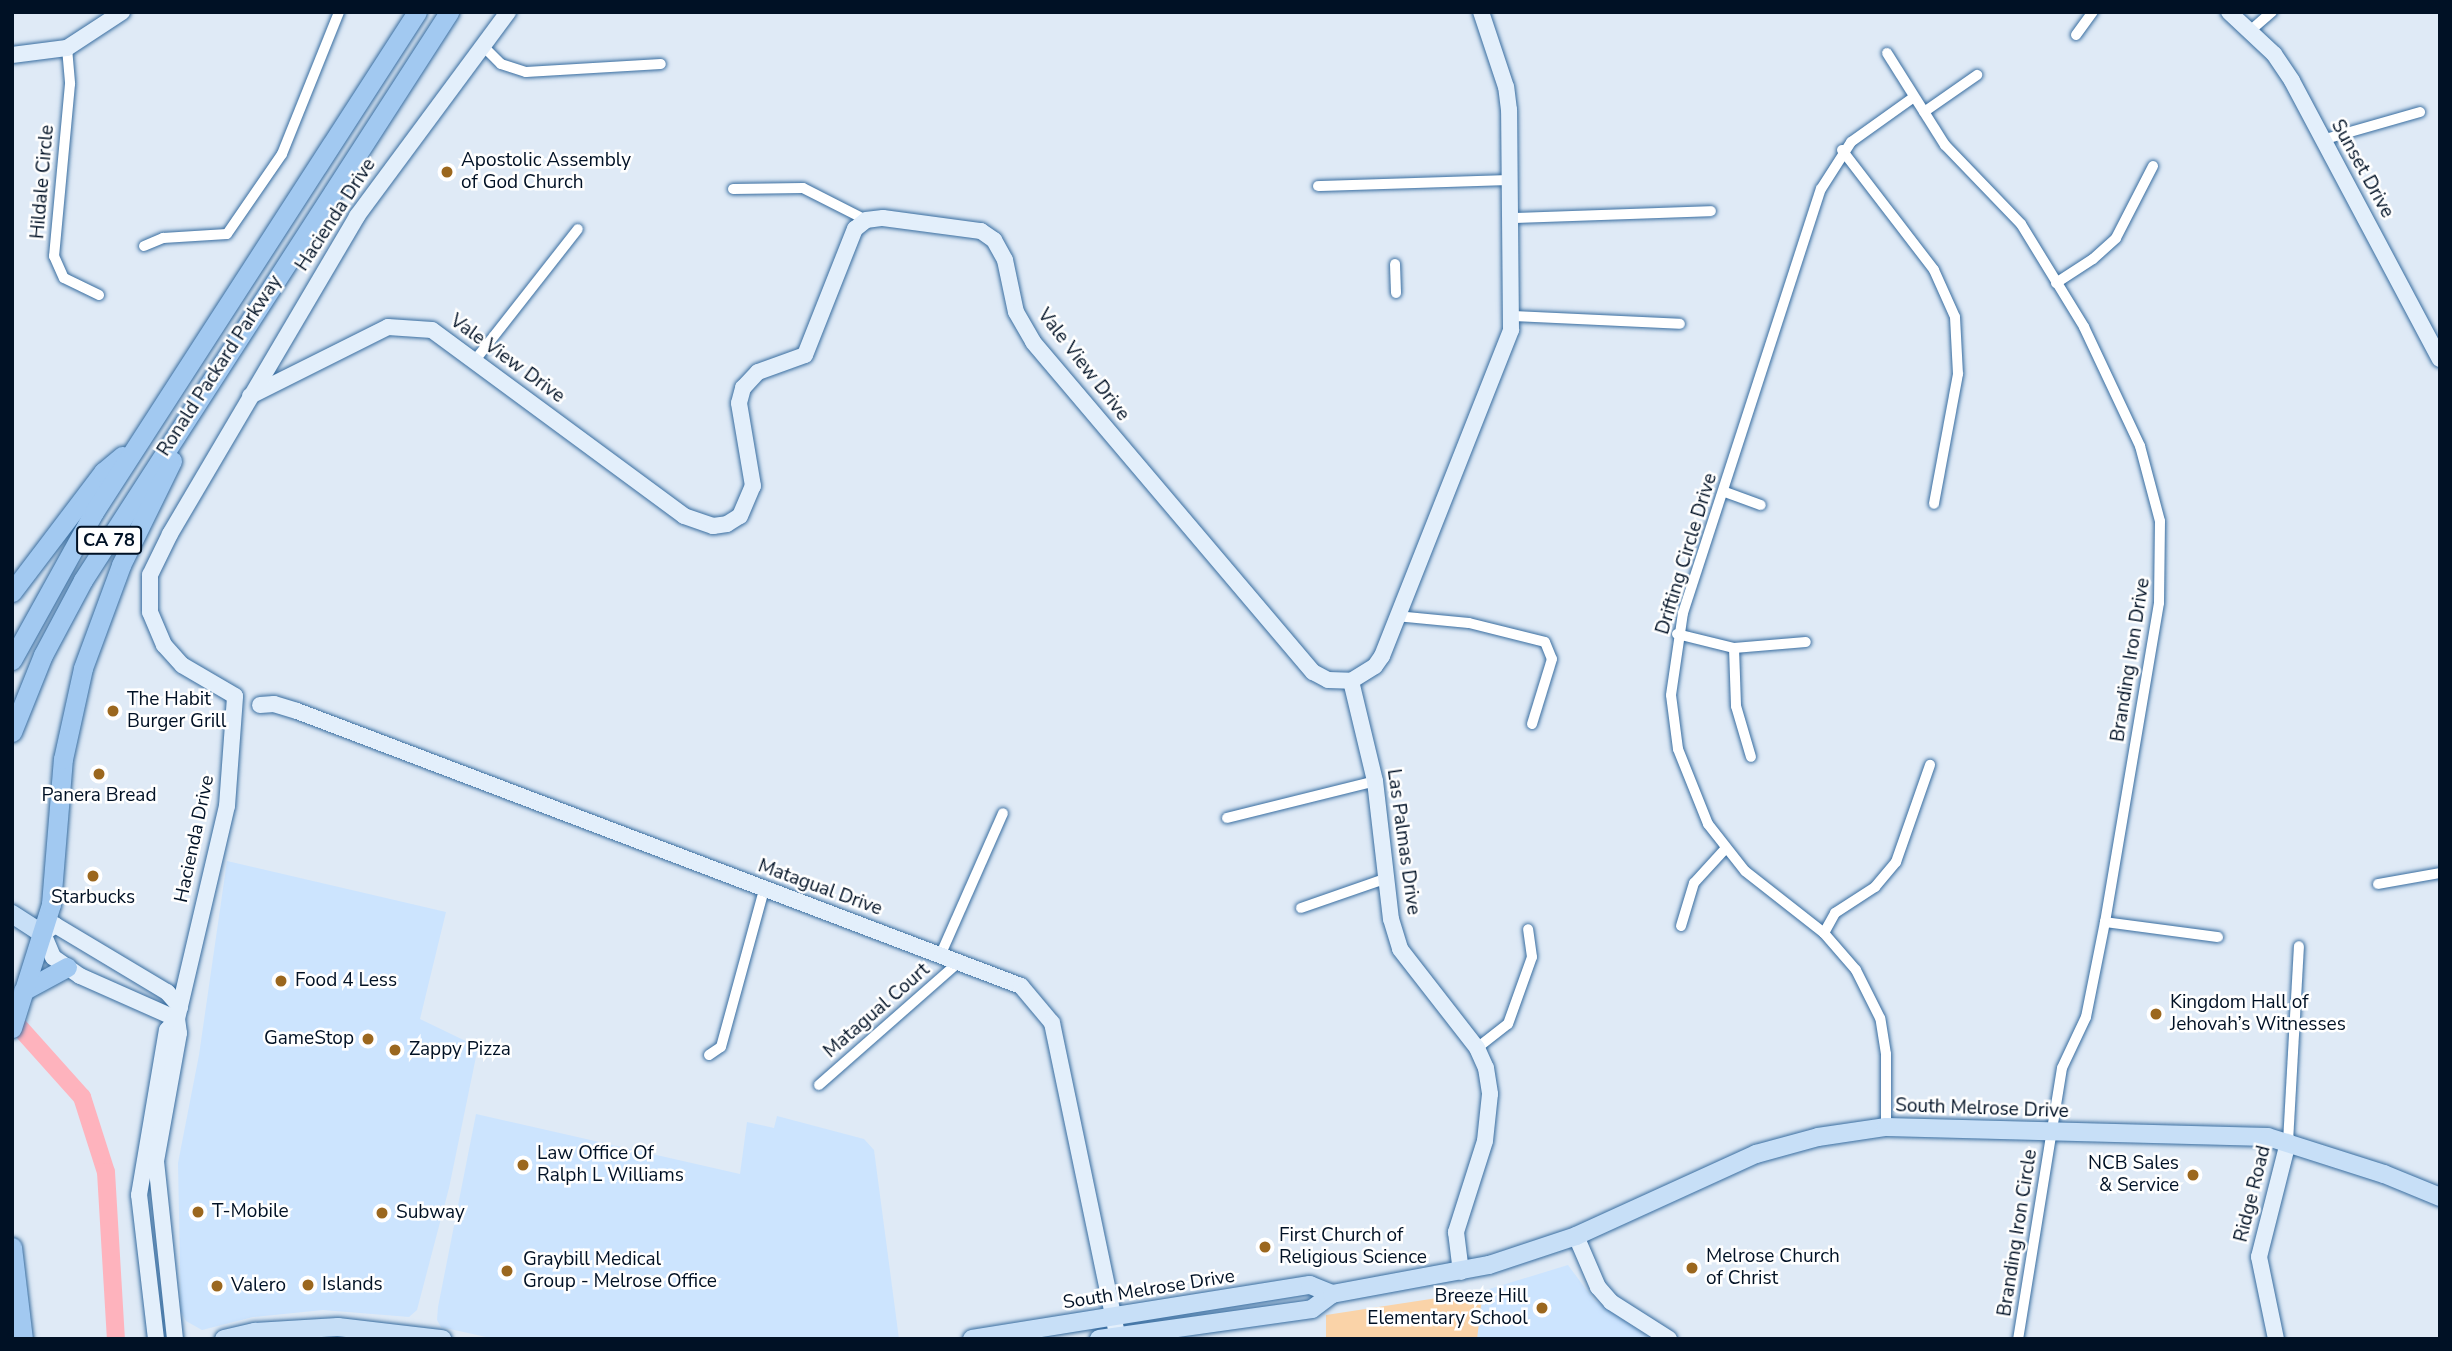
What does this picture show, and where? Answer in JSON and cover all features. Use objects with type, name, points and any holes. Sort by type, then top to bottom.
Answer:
[{"type":"highway","name":"Ronald Packard Parkway","points":[[12,660],[40,603],[141,439],[416,12]]},
{"type":"highway","name":"Ronald Packard Parkway","points":[[12,732],[43,655],[83,580],[447,15]]},
{"type":"highway","points":[[12,1028],[22,992],[35,973],[51,904],[63,759],[83,668],[121,565],[224,359]]},
{"type":"highway","points":[[12,592],[103,472],[141,439]]},
{"type":"highway","points":[[35,973],[67,967]]},
{"type":"highway","points":[[12,1247],[23,1339]]},
{"type":"main road","points":[[12,914],[43,934]]},
{"type":"main road","name":"South Melrose Drive","points":[[1099,1339],[1312,1308],[1332,1294],[1461,1272],[1576,1236],[1756,1154],[1818,1137],[1886,1127],[2259,1137],[2288,1142],[2440,1197]]},
{"type":"main road","name":"South Melrose Drive","points":[[972,1339],[1310,1285],[1332,1294]]},
{"type":"main road","points":[[224,1339],[255,1332],[338,1327],[442,1339]]},
{"type":"street","points":[[12,55],[67,48],[122,12]]},
{"type":"street","points":[[144,246],[163,238],[226,234],[282,154],[340,12]]},
{"type":"street","name":"Hacienda Drive","points":[[175,1339],[156,1184],[179,1013],[227,806],[235,696],[182,665],[164,645],[150,612],[148,587],[156,560],[357,216],[508,12]]},
{"type":"street","points":[[1351,681],[1376,666],[1501,358],[1513,316],[1512,180],[1506,87],[1481,12]]},
{"type":"street","points":[[2076,35],[2093,12]]},
{"type":"street","name":"Sunset Drive","points":[[2229,12],[2251,30],[2292,81],[2440,359]]},
{"type":"street","points":[[2251,30],[2272,12]]},
{"type":"street","points":[[482,45],[501,64],[526,72],[662,64]]},
{"type":"street","name":"Hildale Circle","points":[[67,48],[70,84],[54,256],[64,278],[99,295]]},
{"type":"street","name":"Branding Iron Drive","points":[[1888,53],[1945,145],[2021,224],[2056,283],[2116,387],[2140,446],[2160,521],[2160,603],[2105,922],[2087,1017],[2062,1068],[2052,1132]]},
{"type":"street","points":[[1924,112],[1977,75]]},
{"type":"street","name":"Drifting Circle Drive","points":[[1886,1127],[1886,1054],[1880,1018],[1856,970],[1824,933],[1778,901],[1726,848],[1691,789],[1678,749],[1671,695],[1677,634],[1821,189],[1842,150],[1914,97]]},
{"type":"street","points":[[2322,140],[2420,112]]},
{"type":"street","points":[[1842,150],[1934,270],[1955,317],[1958,374],[1934,503]]},
{"type":"street","points":[[2056,283],[2116,237],[2153,166]]},
{"type":"street","points":[[1318,186],[1512,180]]},
{"type":"street","points":[[733,189],[803,188],[866,220]]},
{"type":"street","points":[[1513,218],[1711,211]]},
{"type":"street","name":"Vale View Drive","points":[[250,396],[388,327],[432,330],[477,359],[684,516],[713,526],[727,524],[740,516],[753,486],[739,403],[743,388],[758,372],[794,363],[805,355],[815,340],[847,241],[866,220],[883,218],[966,227],[994,240],[1005,260],[1016,312],[1033,342],[1313,672],[1328,680],[1351,681]]},
{"type":"street","points":[[477,359],[578,229]]},
{"type":"street","points":[[1395,264],[1396,293]]},
{"type":"street","points":[[1513,316],[1680,324]]},
{"type":"street","points":[[1725,492],[1761,505]]},
{"type":"street","points":[[1395,616],[1469,623],[1545,642],[1552,659],[1532,724]]},
{"type":"street","points":[[1677,634],[1734,648],[1806,642]]},
{"type":"street","points":[[1734,648],[1736,706],[1751,757]]},
{"type":"street","name":"Las Palmas Drive","points":[[1351,681],[1375,780],[1387,878],[1400,949],[1477,1048],[1486,1068],[1490,1094],[1485,1141],[1456,1232],[1461,1272]]},
{"type":"street","name":"Matagual Drive","points":[[260,705],[274,704],[297,711],[1021,986],[1052,1023],[1118,1337]]},
{"type":"street","points":[[1824,933],[1835,913],[1875,887],[1896,862],[1930,765]]},
{"type":"street","points":[[1227,818],[1375,780]]},
{"type":"street","points":[[940,956],[1003,813]]},
{"type":"street","points":[[1681,926],[1694,883],[1726,848]]},
{"type":"street","points":[[2378,884],[2440,873]]},
{"type":"street","points":[[1301,908],[1387,878]]},
{"type":"street","points":[[709,1055],[721,1047],[764,890]]},
{"type":"street","points":[[2105,922],[2218,937]]},
{"type":"street","points":[[55,925],[167,992],[179,1013],[131,1003],[67,967],[53,957],[43,934],[55,925]]},
{"type":"street","points":[[1477,1048],[1508,1024],[1532,957],[1528,929]]},
{"type":"street","points":[[2288,1142],[2299,946]]},
{"type":"street","name":"Matagual Court","points":[[819,1084],[958,963]]},
{"type":"street","name":"Hacienda Drive","points":[[156,1339],[139,1195],[167,1030],[179,1013]]},
{"type":"street","name":"Branding Iron Circle","points":[[2018,1339],[2052,1132]]},
{"type":"street","name":"Ridge Road","points":[[2276,1339],[2259,1257],[2288,1142]]},
{"type":"street","points":[[1576,1236],[1598,1287],[1611,1302],[1669,1339]]},
{"type":"shaded area","points":[[227,861],[446,912],[420,1019],[478,1047],[449,1188],[417,1310],[409,1317],[323,1310],[253,1317],[202,1330],[186,1321],[181,1312],[178,1163],[199,1055]]},
{"type":"shaded area","points":[[476,1114],[740,1174],[747,1122],[774,1128],[777,1116],[864,1139],[874,1150],[899,1339],[495,1339],[441,1327],[437,1320],[438,1307]]},
{"type":"shaded area","name":"Breeze Hill Elementary School","points":[[1568,1265],[1594,1300],[1651,1339],[1476,1339],[1483,1291]]},
{"type":"shaded area","points":[[1483,1291],[1477,1339],[1326,1339],[1326,1315]]},
{"type":"waterway","points":[[12,1019],[82,1097],[106,1172],[116,1339]]},
{"type":"place","name":"Apostolic Assembly of God Church","points":[[447,172]]},
{"type":"place","name":"The Habit Burger Grill","points":[[113,711]]},
{"type":"place","name":"Panera Bread","points":[[99,774]]},
{"type":"place","name":"Starbucks","points":[[93,876]]},
{"type":"place","name":"Food 4 Less","points":[[281,981]]},
{"type":"place","name":"Kingdom Hall of Jehovah’s Witnesses","points":[[2156,1014]]},
{"type":"place","name":"GameStop","points":[[368,1039]]},
{"type":"place","name":"Zappy Pizza","points":[[395,1050]]},
{"type":"place","name":"Law Office Of Ralph L Williams","points":[[523,1165]]},
{"type":"place","name":"NCB Sales & Service","points":[[2193,1175]]},
{"type":"place","name":"T-Mobile","points":[[198,1212]]},
{"type":"place","name":"Subway","points":[[382,1213]]},
{"type":"place","name":"First Church of Religious Science","points":[[1265,1247]]},
{"type":"place","name":"Melrose Church of Christ","points":[[1692,1268]]},
{"type":"place","name":"Graybill Medical Group - Melrose Office","points":[[507,1271]]},
{"type":"place","name":"Islands","points":[[308,1285]]},
{"type":"place","name":"Valero","points":[[217,1286]]},
{"type":"place","name":"Breeze Hill Elementary School","points":[[1542,1308]]}]
